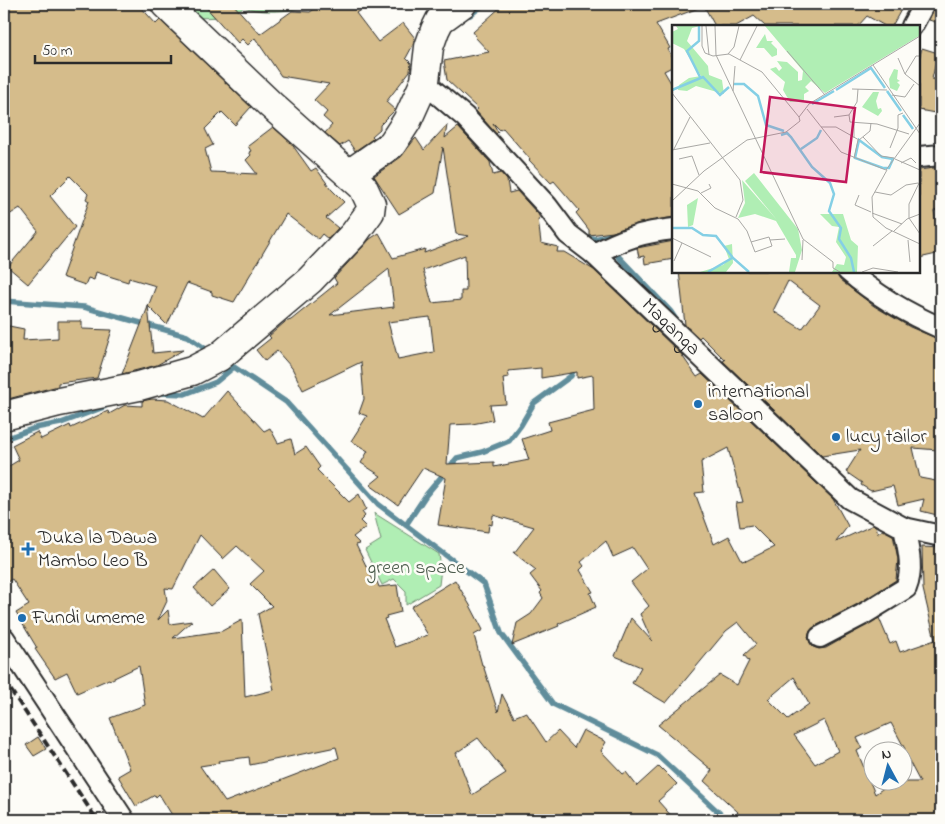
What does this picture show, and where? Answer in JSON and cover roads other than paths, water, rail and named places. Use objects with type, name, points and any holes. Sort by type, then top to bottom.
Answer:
[{"type":"street","points":[[4,416],[59,402],[139,386],[192,371],[219,357],[310,280],[354,234],[370,212],[371,204],[363,187],[271,105],[165,4]]},
{"type":"street","points":[[349,174],[392,144],[407,121],[425,81],[429,47],[435,30],[440,20],[462,4]]},
{"type":"street","points":[[913,25],[924,4]]},
{"type":"street","name":"Maganga","points":[[425,81],[465,117],[547,206],[568,234],[594,254],[850,499],[904,528],[941,536]]},
{"type":"street","points":[[920,157],[941,156]]},
{"type":"street","points":[[594,254],[625,238],[652,231],[672,229]]},
{"type":"street","points":[[849,272],[901,310],[941,328]]},
{"type":"street","points":[[820,637],[862,615],[906,588],[910,570],[910,554],[904,528]]},
{"type":"street","points":[[4,638],[124,820]]},
{"type":"waterway","points":[[470,15],[484,4]]},
{"type":"waterway","points":[[583,236],[595,239],[615,234]]},
{"type":"waterway","points":[[620,246],[617,255],[671,312],[677,321]]},
{"type":"waterway","points":[[4,301],[84,307],[187,336],[210,352]]},
{"type":"waterway","points":[[406,525],[426,495],[457,458],[482,452],[509,441],[534,403],[571,376],[573,371],[572,365]]},
{"type":"waterway","points":[[159,393],[185,394],[216,382],[234,367],[286,402],[378,504],[484,584],[501,633],[553,704],[657,755],[727,820]]},
{"type":"waterway","points":[[4,439],[35,428],[61,423],[104,407]]},
{"type":"railway","points":[[4,680],[97,820]]},
{"type":"place","name":"international saloon","points":[[698,404]]},
{"type":"place","name":"lucy tailor","points":[[836,437]]},
{"type":"place","name":"Duka la Dawa Mambo Leo B","points":[[28,549]]},
{"type":"place","name":"Fundi umeme","points":[[22,618]]},
{"type":"park label","name":"green space","points":[[416,568]]}]
